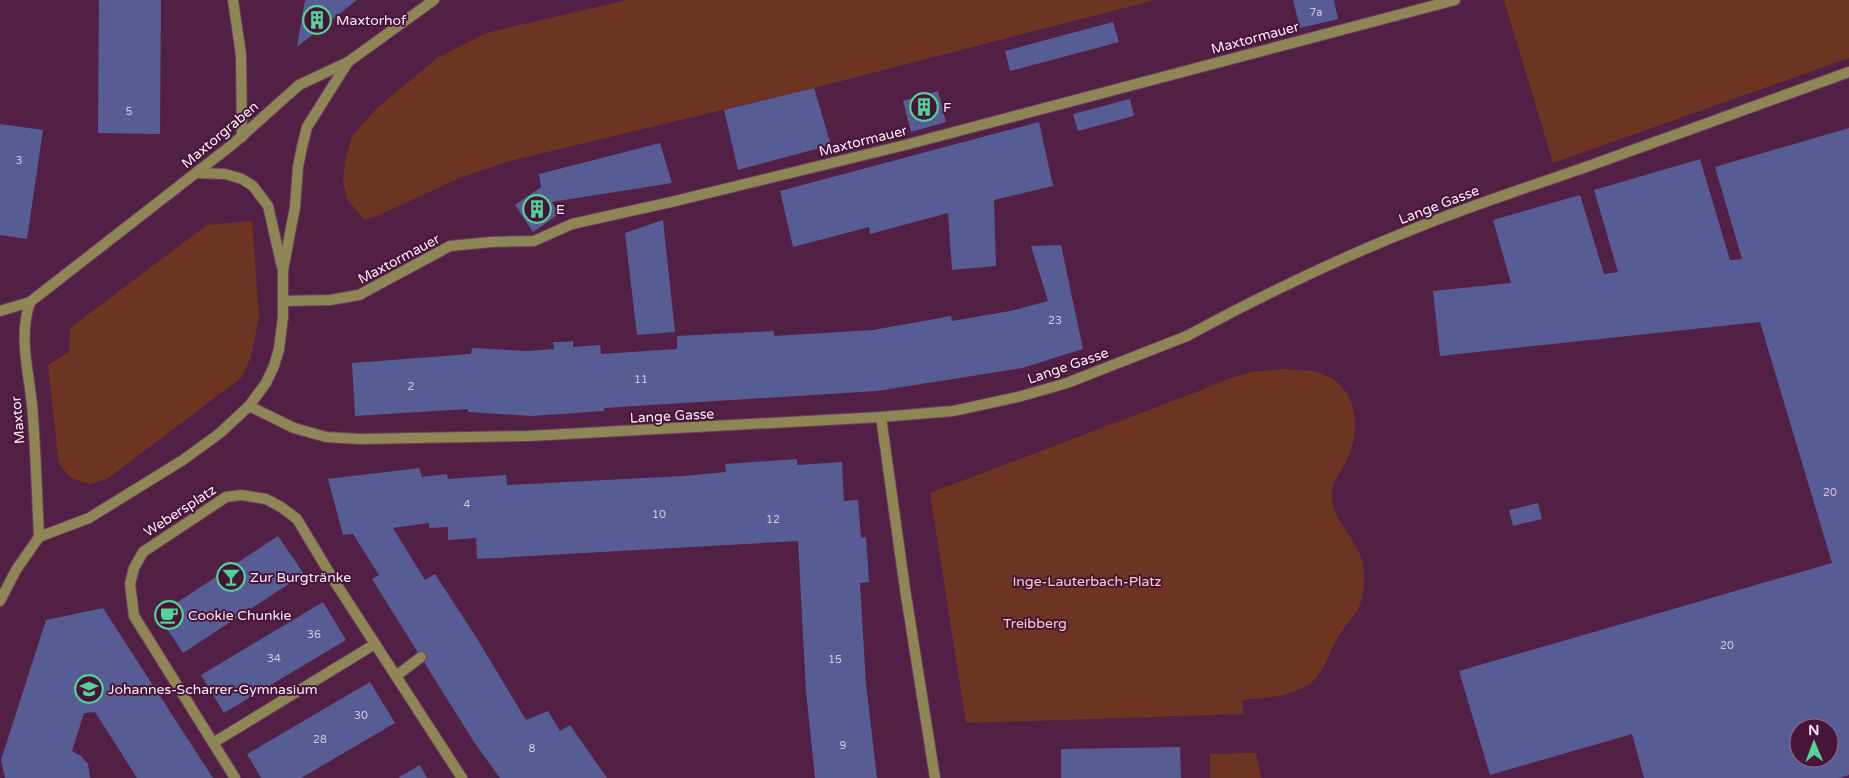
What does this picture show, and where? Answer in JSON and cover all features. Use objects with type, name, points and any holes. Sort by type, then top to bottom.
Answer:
[{"type":"street","points":[[232,0],[242,64],[242,137]]},
{"type":"street","name":"Maxtorgraben","points":[[30,302],[242,137],[299,85],[348,62],[434,0]]},
{"type":"street","name":"Maxtormauer","points":[[284,301],[330,300],[359,295],[450,246],[491,242],[534,241],[572,224],[905,145],[1455,0]]},
{"type":"street","points":[[283,270],[295,207],[298,167],[307,127],[348,62]]},
{"type":"street","name":"Lange Gasse","points":[[249,406],[294,428],[326,437],[360,439],[538,436],[881,417],[953,411],[1018,397],[1067,383],[1187,336],[1312,272],[1416,228],[1512,191],[1572,172],[1849,72]]},
{"type":"street","points":[[0,601],[16,570],[39,536],[89,518],[220,434],[249,406],[266,383],[274,366],[281,334],[284,301],[283,270],[268,206],[253,186],[242,180],[225,174],[197,173]]},
{"type":"street","points":[[0,311],[30,302]]},
{"type":"street","name":"Maxtor","points":[[30,302],[24,319],[24,333],[33,415],[39,536]]},
{"type":"street","points":[[881,417],[905,589],[935,778]]},
{"type":"street","name":"Webersplatz","points":[[235,778],[134,616],[130,584],[134,568],[143,552],[226,497],[241,495],[273,502],[297,519],[462,778]]},
{"type":"street","points":[[213,743],[375,644]]},
{"type":"street","points":[[396,676],[421,657]]},
{"type":"green space","points":[[627,0],[1155,0],[814,88],[514,160],[462,177],[365,220],[348,201],[343,182],[345,162],[352,136],[376,109],[437,58],[486,33]]},
{"type":"green space","points":[[1504,0],[1849,0],[1849,58],[1553,163]]},
{"type":"green space","points":[[252,221],[259,316],[251,357],[241,378],[107,479],[90,484],[71,478],[60,465],[58,457],[48,365],[69,352],[70,328],[207,225]]},
{"type":"green space","name":"Inge-Lauterbach-Platz","points":[[1286,369],[1316,372],[1333,379],[1350,398],[1354,410],[1355,423],[1351,450],[1332,488],[1332,500],[1338,517],[1360,555],[1364,574],[1363,592],[1357,611],[1338,637],[1322,670],[1313,681],[1285,695],[1242,700],[1244,714],[966,723],[930,493],[1225,380],[1251,372]]},
{"type":"green space","points":[[1256,753],[1261,778],[1210,778],[1210,754]]},
{"type":"building","points":[[99,0],[161,0],[160,134],[98,133]]},
{"type":"building","name":"Maxtorhof","points":[[305,0],[357,0],[297,47]]},
{"type":"building","points":[[1293,0],[1334,0],[1338,19],[1300,28]]},
{"type":"building","points":[[1113,22],[1119,42],[1010,71],[1005,51]]},
{"type":"building","points":[[814,88],[831,145],[738,170],[724,110]]},
{"type":"building","name":"F","points":[[938,91],[946,122],[911,132],[903,101]]},
{"type":"building","points":[[1130,99],[1134,116],[1078,131],[1073,114]]},
{"type":"building","points":[[1039,122],[1053,186],[994,200],[996,266],[952,270],[948,213],[870,234],[869,227],[793,247],[780,191]]},
{"type":"building","points":[[0,124],[43,130],[27,239],[0,235]]},
{"type":"building","points":[[1849,128],[1849,775],[1839,778],[1644,778],[1632,734],[1490,775],[1459,671],[1832,563],[1760,322],[1440,356],[1433,291],[1511,283],[1493,220],[1580,195],[1604,274],[1618,272],[1594,190],[1700,159],[1730,260],[1742,259],[1715,167]]},
{"type":"building","points":[[660,143],[672,183],[552,202],[559,214],[533,232],[515,205],[541,187],[539,174]]},
{"type":"building","points":[[663,220],[675,332],[637,335],[625,233]]},
{"type":"building","points":[[1061,245],[1083,349],[1022,368],[877,391],[604,408],[604,411],[532,416],[468,412],[468,409],[355,416],[352,363],[471,354],[472,348],[528,351],[554,349],[553,342],[573,341],[573,347],[600,345],[601,354],[677,349],[677,336],[774,331],[774,336],[873,330],[951,316],[952,321],[1010,311],[1048,301],[1031,246]]},
{"type":"building","points":[[797,459],[797,465],[842,462],[844,501],[858,500],[861,538],[866,537],[869,582],[860,583],[866,684],[877,778],[815,778],[806,691],[798,541],[477,559],[476,538],[448,540],[448,527],[429,528],[429,523],[393,528],[425,580],[435,574],[526,720],[548,711],[560,731],[570,725],[607,778],[500,778],[474,742],[372,579],[379,575],[353,534],[343,535],[328,479],[419,468],[422,477],[447,474],[448,479],[506,475],[507,485],[684,476],[726,472],[725,464]]},
{"type":"building","points":[[1538,503],[1542,519],[1513,526],[1509,510]]},
{"type":"building","points":[[278,536],[304,574],[183,653],[158,615]]},
{"type":"building","points":[[323,602],[346,640],[224,713],[201,675]]},
{"type":"building","name":"Johannes-Scharrer-Gymnasium","points":[[103,608],[213,778],[137,778],[95,712],[84,713],[72,751],[81,756],[88,764],[90,778],[5,778],[1,760],[46,620]]},
{"type":"building","points":[[370,682],[395,723],[301,778],[261,778],[247,754]]},
{"type":"building","points":[[1180,747],[1181,778],[1061,778],[1061,749]]},
{"type":"building","points":[[420,765],[427,778],[398,778]]},
{"type":"place","name":"Maxtorhof","points":[[317,20]]},
{"type":"place","name":"F","points":[[924,107]]},
{"type":"place","name":"E","points":[[537,209]]},
{"type":"place","name":"Zur Burgtränke","points":[[231,577]]},
{"type":"place","name":"Cookie Chunkie","points":[[169,615]]},
{"type":"place","name":"Johannes-Scharrer-Gymnasium","points":[[89,689]]},
{"type":"park label","name":"Treibberg","points":[[1035,623]]}]
